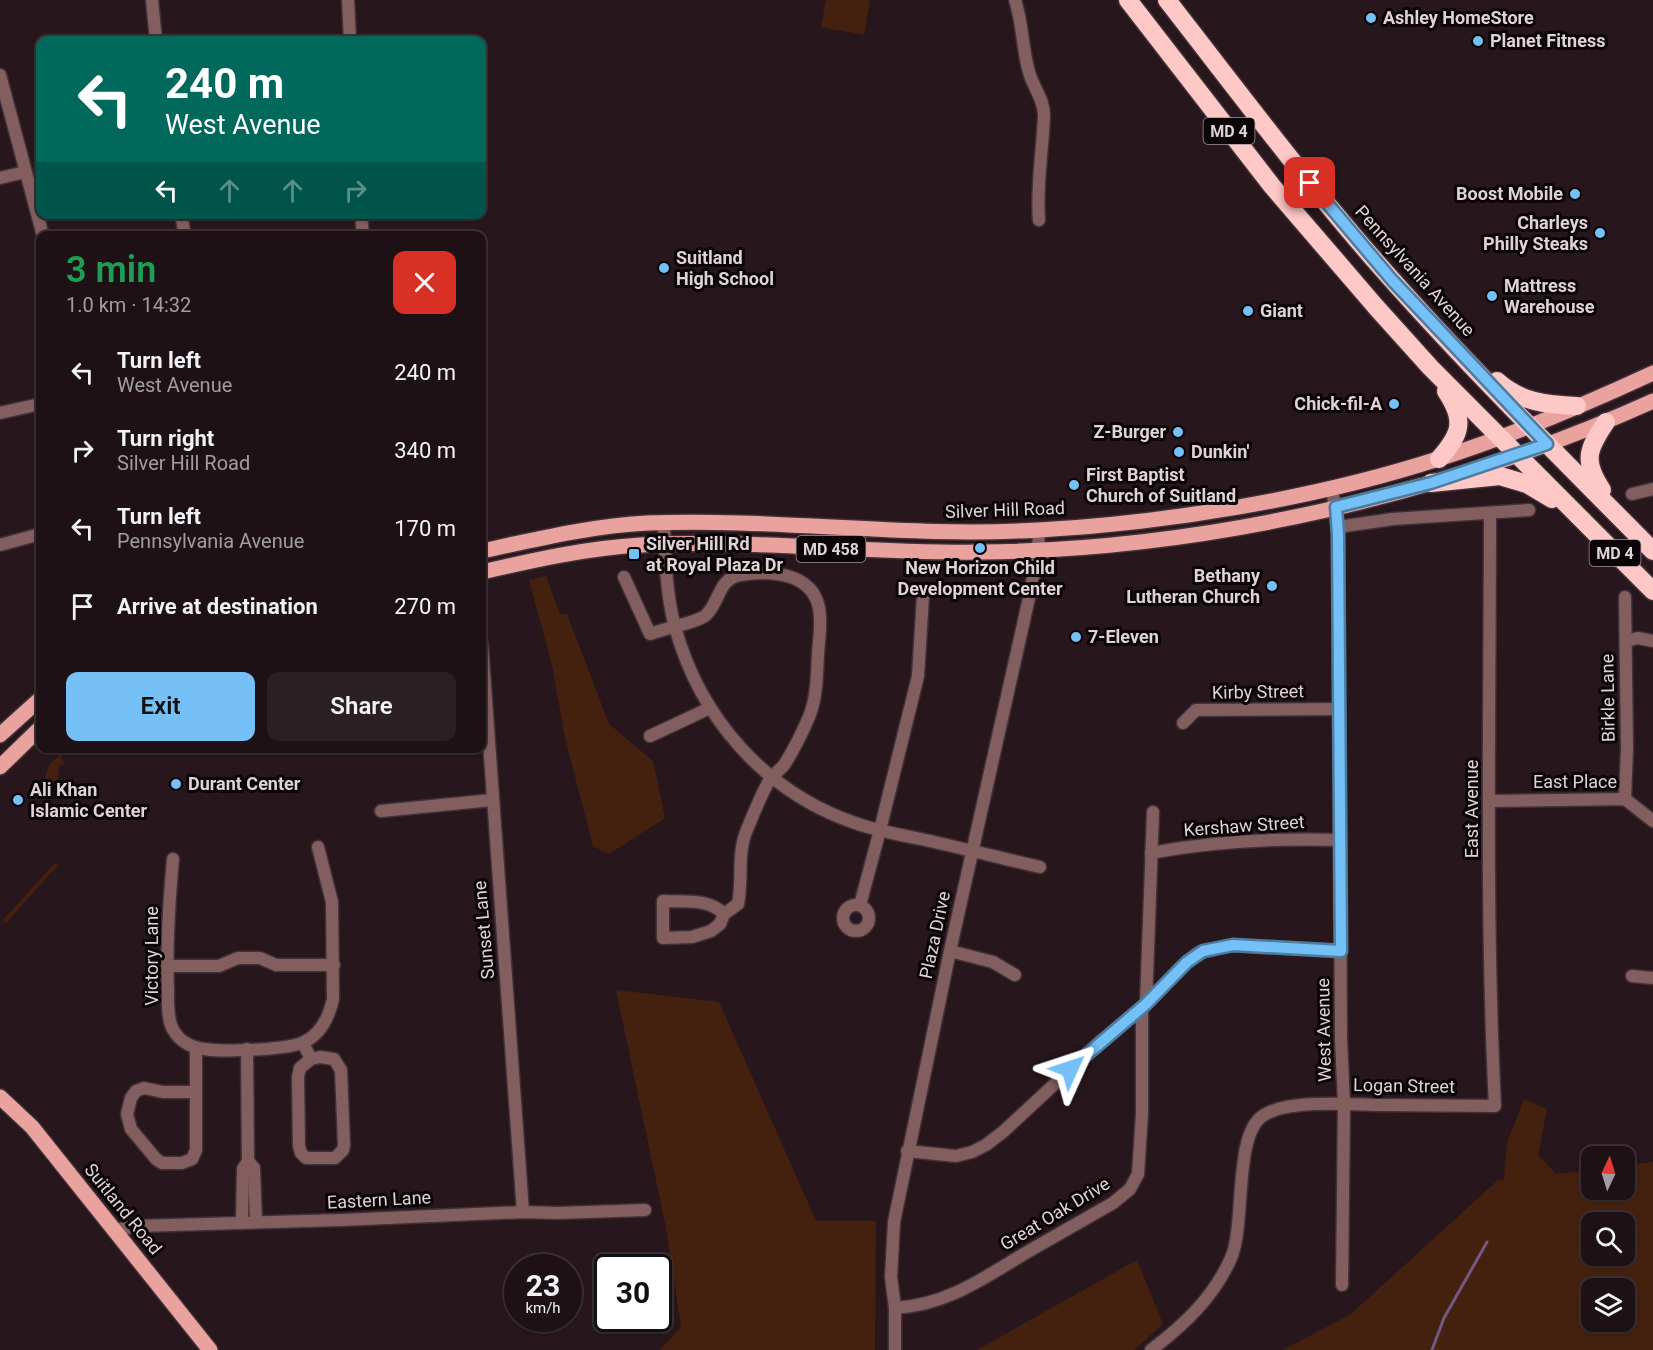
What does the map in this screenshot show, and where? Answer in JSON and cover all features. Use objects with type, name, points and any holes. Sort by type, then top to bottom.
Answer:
[{"type":"highway","name":"MD 4","points":[[1128,0],[1285,202],[1376,307],[1430,367],[1653,591]]},
{"type":"highway","name":"Pennsylvania Avenue","points":[[1167,0],[1329,207],[1445,338],[1653,551]]},
{"type":"highway","points":[[1445,338],[1478,362],[1501,385],[1521,396],[1545,404],[1577,406]]},
{"type":"highway","points":[[1430,367],[1455,404],[1459,414],[1456,436],[1439,459]]},
{"type":"highway","points":[[1606,422],[1590,448],[1589,462],[1596,481],[1622,519]]},
{"type":"highway","points":[[1431,483],[1493,476],[1506,477],[1533,487],[1577,515]]},
{"type":"main road","name":"Silver Hill Road","points":[[486,550],[578,530],[664,523],[915,531],[1039,530],[1173,516],[1245,505],[1332,487],[1439,459],[1529,426],[1653,373]]},
{"type":"main road","name":"MD 458","points":[[486,571],[581,552],[665,544],[981,552],[1038,550],[1190,534],[1266,522],[1431,483],[1518,455],[1606,422],[1653,401]]},
{"type":"main road","points":[[0,735],[36,703]]},
{"type":"main road","points":[[0,767],[36,732]]},
{"type":"main road","name":"Suitland Road","points":[[0,1097],[32,1127],[210,1350]]},
{"type":"street","points":[[152,0],[156,36]]},
{"type":"street","points":[[348,0],[350,36]]},
{"type":"street","points":[[1015,0],[1021,18],[1028,69],[1044,113],[1037,203],[1039,220]]},
{"type":"street","points":[[0,75],[36,211]]},
{"type":"street","points":[[0,178],[25,172]]},
{"type":"street","points":[[0,412],[36,406]]},
{"type":"street","name":"West Avenue","points":[[1332,487],[1338,527],[1341,1040],[1344,1103],[1342,1285]]},
{"type":"street","points":[[1632,494],[1653,489]]},
{"type":"street","points":[[1338,527],[1393,519],[1529,510]]},
{"type":"street","name":"East Avenue","points":[[1490,513],[1489,801],[1495,1106]]},
{"type":"street","points":[[664,523],[674,625],[690,668],[710,708],[730,736],[771,778],[822,809],[855,823],[1040,867]]},
{"type":"street","name":"Plaza Drive","points":[[895,1350],[895,1308],[891,1277],[893,1230],[907,1151],[1038,550],[1039,530]]},
{"type":"street","points":[[0,545],[36,535]]},
{"type":"street","points":[[624,577],[650,633],[704,617],[723,585],[739,575],[771,573],[788,575],[813,592],[820,613],[813,705],[797,743],[784,764],[771,778],[744,840],[738,904],[724,914],[720,924],[704,934],[683,938],[663,938],[663,901],[710,903],[724,914]]},
{"type":"street","points":[[860,905],[918,676],[923,596]]},
{"type":"street","name":"Birkle Lane","points":[[1625,597],[1627,749],[1625,799]]},
{"type":"street","points":[[1626,640],[1638,638],[1653,641]]},
{"type":"street","name":"Sunset Lane","points":[[486,707],[523,1212]]},
{"type":"street","points":[[650,735],[710,708]]},
{"type":"street","name":"Kirby Street","points":[[1183,723],[1196,710],[1339,709]]},
{"type":"street","name":"East Place","points":[[1489,801],[1625,799],[1653,821]]},
{"type":"street","points":[[381,811],[492,800]]},
{"type":"street","name":"Great Oak Drive","points":[[895,1308],[932,1303],[962,1290],[1113,1203],[1130,1190],[1136,1179],[1142,1114],[1144,1005],[1153,812]]},
{"type":"street","name":"Kershaw Street","points":[[1151,853],[1237,841],[1340,840]]},
{"type":"street","points":[[196,1092],[164,1092],[144,1088],[136,1091],[131,1098],[127,1114],[131,1129],[162,1163],[182,1163],[192,1159],[196,1150],[196,1092],[196,1047],[205,1050],[279,1048],[303,1043],[318,1032],[330,1011],[333,999],[334,965],[332,902],[318,847]]},
{"type":"street","name":"Victory Lane","points":[[173,859],[166,946],[169,1009],[173,1031],[187,1045],[196,1047]]},
{"type":"street","points":[[907,1151],[952,1156],[979,1149],[1004,1131],[1144,1005],[1187,962],[1203,951],[1233,945],[1341,951]]},
{"type":"street","points":[[950,951],[993,962],[1015,975]]},
{"type":"street","points":[[167,966],[219,966],[238,958],[260,957],[276,965],[334,965]]},
{"type":"street","points":[[1632,976],[1653,978]]},
{"type":"street","points":[[303,1043],[311,1059]]},
{"type":"street","points":[[242,1222],[243,1169],[248,1161],[247,1049]]},
{"type":"street","points":[[320,1057],[334,1059],[341,1070],[344,1144],[343,1150],[335,1158],[306,1158],[299,1146],[298,1077],[300,1068],[311,1059],[320,1057]]},
{"type":"street","name":"Logan Street","points":[[1151,1350],[1197,1311],[1222,1277],[1232,1257],[1238,1236],[1244,1151],[1248,1137],[1258,1119],[1266,1113],[1283,1107],[1344,1103],[1495,1106]]},
{"type":"street","points":[[248,1161],[254,1168],[256,1222]]},
{"type":"street","name":"Eastern Lane","points":[[115,1230],[138,1226],[242,1222],[645,1210]]},
{"type":"shaded area","points":[[826,0],[870,0],[864,35],[821,27]]},
{"type":"shaded area","points":[[546,576],[560,614],[567,614],[609,724],[653,761],[665,818],[609,854],[593,846],[565,738],[552,665],[529,580]]},
{"type":"shaded area","points":[[61,754],[64,765],[59,766],[57,785],[44,783],[49,765]]},
{"type":"shaded area","points":[[55,863],[58,865],[6,923],[3,920]]},
{"type":"shaded area","points":[[616,990],[719,1002],[816,1221],[876,1221],[875,1350],[660,1350],[681,1327],[672,1254],[670,1254]]},
{"type":"shaded area","points":[[1524,1099],[1547,1109],[1538,1155],[1556,1174],[1581,1171],[1581,1200],[1635,1200],[1635,1165],[1653,1162],[1653,1350],[1283,1350],[1351,1314],[1498,1180],[1504,1180],[1507,1143]]},
{"type":"shaded area","points":[[1137,1260],[1163,1324],[1134,1350],[977,1350]]},
{"type":"waterway","points":[[1432,1350],[1444,1318],[1487,1242]]},
{"type":"place","name":"Ashley HomeStore","points":[[1371,18]]},
{"type":"place","name":"Planet Fitness","points":[[1478,41]]},
{"type":"place","name":"Boost Mobile","points":[[1575,194]]},
{"type":"place","name":"Charleys Philly Steaks","points":[[1600,233]]},
{"type":"place","name":"Suitland High School","points":[[664,268]]},
{"type":"place","name":"Mattress Warehouse","points":[[1492,296]]},
{"type":"place","name":"Giant","points":[[1248,311]]},
{"type":"place","name":"Chick-fil-A","points":[[1394,404]]},
{"type":"place","name":"Z-Burger","points":[[1178,432]]},
{"type":"place","name":"Dunkin'","points":[[1179,452]]},
{"type":"place","name":"First Baptist Church of Suitland","points":[[1074,485]]},
{"type":"place","name":"New Horizon Child Development Center","points":[[980,548]]},
{"type":"place","name":"Silver Hill Rd at Royal Plaza Dr","points":[[634,554]]},
{"type":"place","name":"Bethany Lutheran Church","points":[[1272,586]]},
{"type":"place","name":"7-Eleven","points":[[1076,637]]},
{"type":"place","name":"Durant Center","points":[[176,784]]},
{"type":"place","name":"Ali Khan Islamic Center","points":[[18,800]]},
{"type":"route","points":[[1070,1069],[1146,1004],[1179,969],[1203,951],[1233,945],[1341,951],[1339,611],[1336,507],[1431,483],[1547,444],[1392,280],[1310,183]]}]
